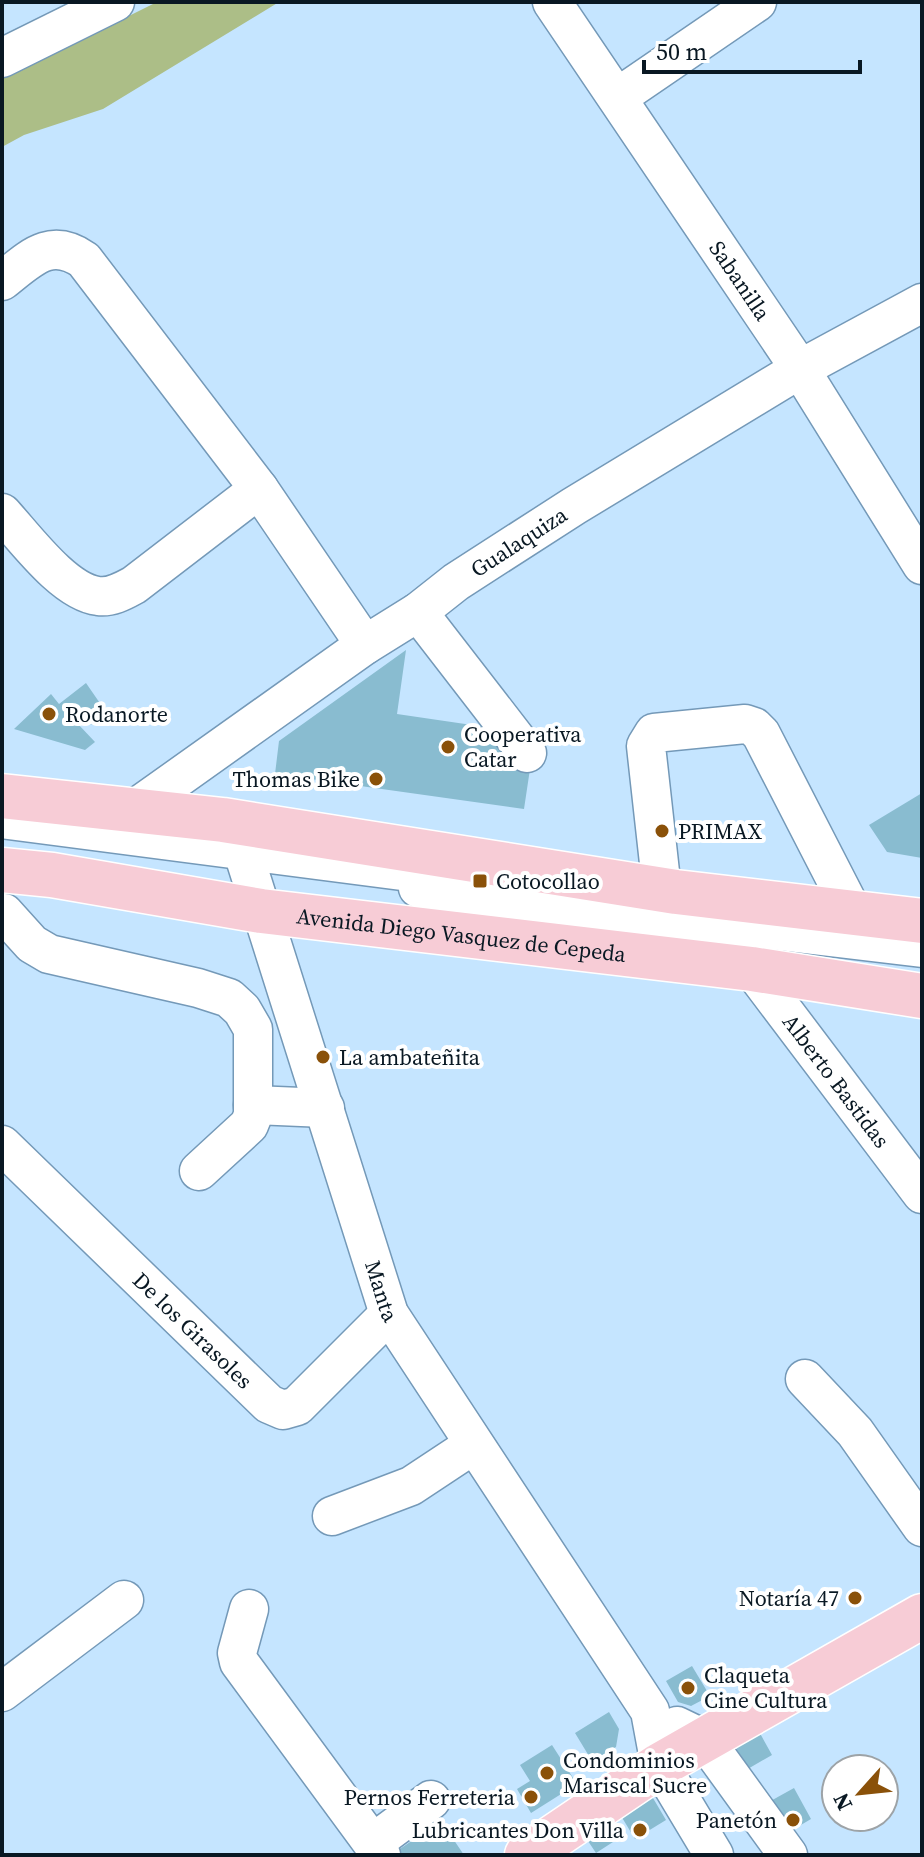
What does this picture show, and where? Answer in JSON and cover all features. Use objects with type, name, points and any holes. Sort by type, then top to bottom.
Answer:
[{"type":"main road","points":[[2,796],[133,810],[238,845],[922,921]]},
{"type":"main road","name":"Avenida Diego Vasquez de Cepeda","points":[[2,870],[52,875],[261,911],[752,969],[922,996]]},
{"type":"main road","points":[[527,1855],[660,1765],[922,1616]]},
{"type":"street","points":[[2,58],[115,2]]},
{"type":"street","name":"Sabanilla","points":[[552,2],[800,369],[922,565]]},
{"type":"street","points":[[618,97],[757,2]]},
{"type":"street","points":[[2,281],[45,251],[58,248],[73,252],[84,260],[259,489],[365,645]]},
{"type":"street","name":"Gualaquiza","points":[[133,810],[365,645],[418,612],[456,582],[800,369],[922,303]]},
{"type":"street","points":[[2,513],[66,581],[83,592],[100,596],[118,594],[134,585],[259,489]]},
{"type":"street","points":[[418,612],[527,753]]},
{"type":"street","points":[[662,890],[646,746],[649,738],[654,733],[745,724],[761,734],[852,911]]},
{"type":"street","points":[[2,819],[238,845],[922,942]]},
{"type":"street","points":[[2,839],[238,845],[922,948]]},
{"type":"street","name":"Manta","points":[[238,845],[389,1314],[650,1711],[660,1765]]},
{"type":"street","points":[[52,875],[3,914],[32,944],[49,954],[229,998],[242,1010],[253,1029],[253,1115],[249,1125],[199,1171]]},
{"type":"street","name":"Alberto Bastidas","points":[[752,969],[918,1181]]},
{"type":"street","points":[[253,1105],[325,1108]]},
{"type":"street","name":"De los Girasoles","points":[[2,1145],[269,1404],[283,1410],[297,1406],[389,1314]]},
{"type":"street","points":[[805,1379],[855,1432],[922,1527]]},
{"type":"street","points":[[332,1516],[411,1486],[473,1445]]},
{"type":"street","points":[[2,1692],[124,1600]]},
{"type":"street","points":[[249,1609],[237,1653],[239,1662],[377,1849],[431,1800]]},
{"type":"street","name":"Manta","points":[[650,1711],[704,1739],[788,1855]]},
{"type":"street","points":[[660,1765],[714,1855]]},
{"type":"green space","points":[[157,2],[279,2],[103,109],[24,135],[2,147],[2,79]]},
{"type":"building","points":[[406,650],[397,714],[506,730],[501,765],[530,769],[524,809],[275,774],[279,741]]},
{"type":"building","name":"Rodanorte","points":[[86,683],[115,725],[78,724],[95,742],[85,750],[14,729],[51,694],[59,704]]},
{"type":"building","points":[[922,793],[922,858],[887,852],[869,825]]},
{"type":"building","name":"Claqueta Cine Cultura","points":[[692,1666],[710,1696],[691,1706],[678,1702],[666,1681]]},
{"type":"building","points":[[609,1712],[619,1729],[616,1747],[592,1761],[575,1733]]},
{"type":"building","points":[[757,1728],[772,1755],[746,1770],[736,1751],[741,1737]]},
{"type":"building","name":"Condominios Mariscal Sucre","points":[[552,1745],[577,1784],[531,1813],[517,1789],[530,1781],[520,1765]]},
{"type":"building","points":[[794,1788],[811,1819],[784,1835],[767,1803]]},
{"type":"building","name":"Lubricantes Don Villa","points":[[650,1793],[666,1820],[635,1839],[615,1806]]},
{"type":"building","points":[[599,1820],[613,1842],[596,1853],[582,1832]]},
{"type":"building","points":[[441,1821],[464,1855],[391,1855]]},
{"type":"place","name":"Rodanorte","points":[[49,714]]},
{"type":"place","name":"Cooperativa Catar","points":[[448,747]]},
{"type":"place","name":"Thomas Bike","points":[[376,779]]},
{"type":"place","name":"PRIMAX","points":[[662,831]]},
{"type":"place","name":"Cotocollao","points":[[480,881]]},
{"type":"place","name":"La ambateñita","points":[[323,1057]]},
{"type":"place","name":"Notaría 47","points":[[855,1598]]},
{"type":"place","name":"Claqueta Cine Cultura","points":[[688,1688]]},
{"type":"place","name":"Condominios Mariscal Sucre","points":[[547,1773]]},
{"type":"place","name":"Pernos Ferreteria","points":[[531,1797]]},
{"type":"place","name":"Panetón","points":[[793,1820]]},
{"type":"place","name":"Lubricantes Don Villa","points":[[640,1830]]}]
